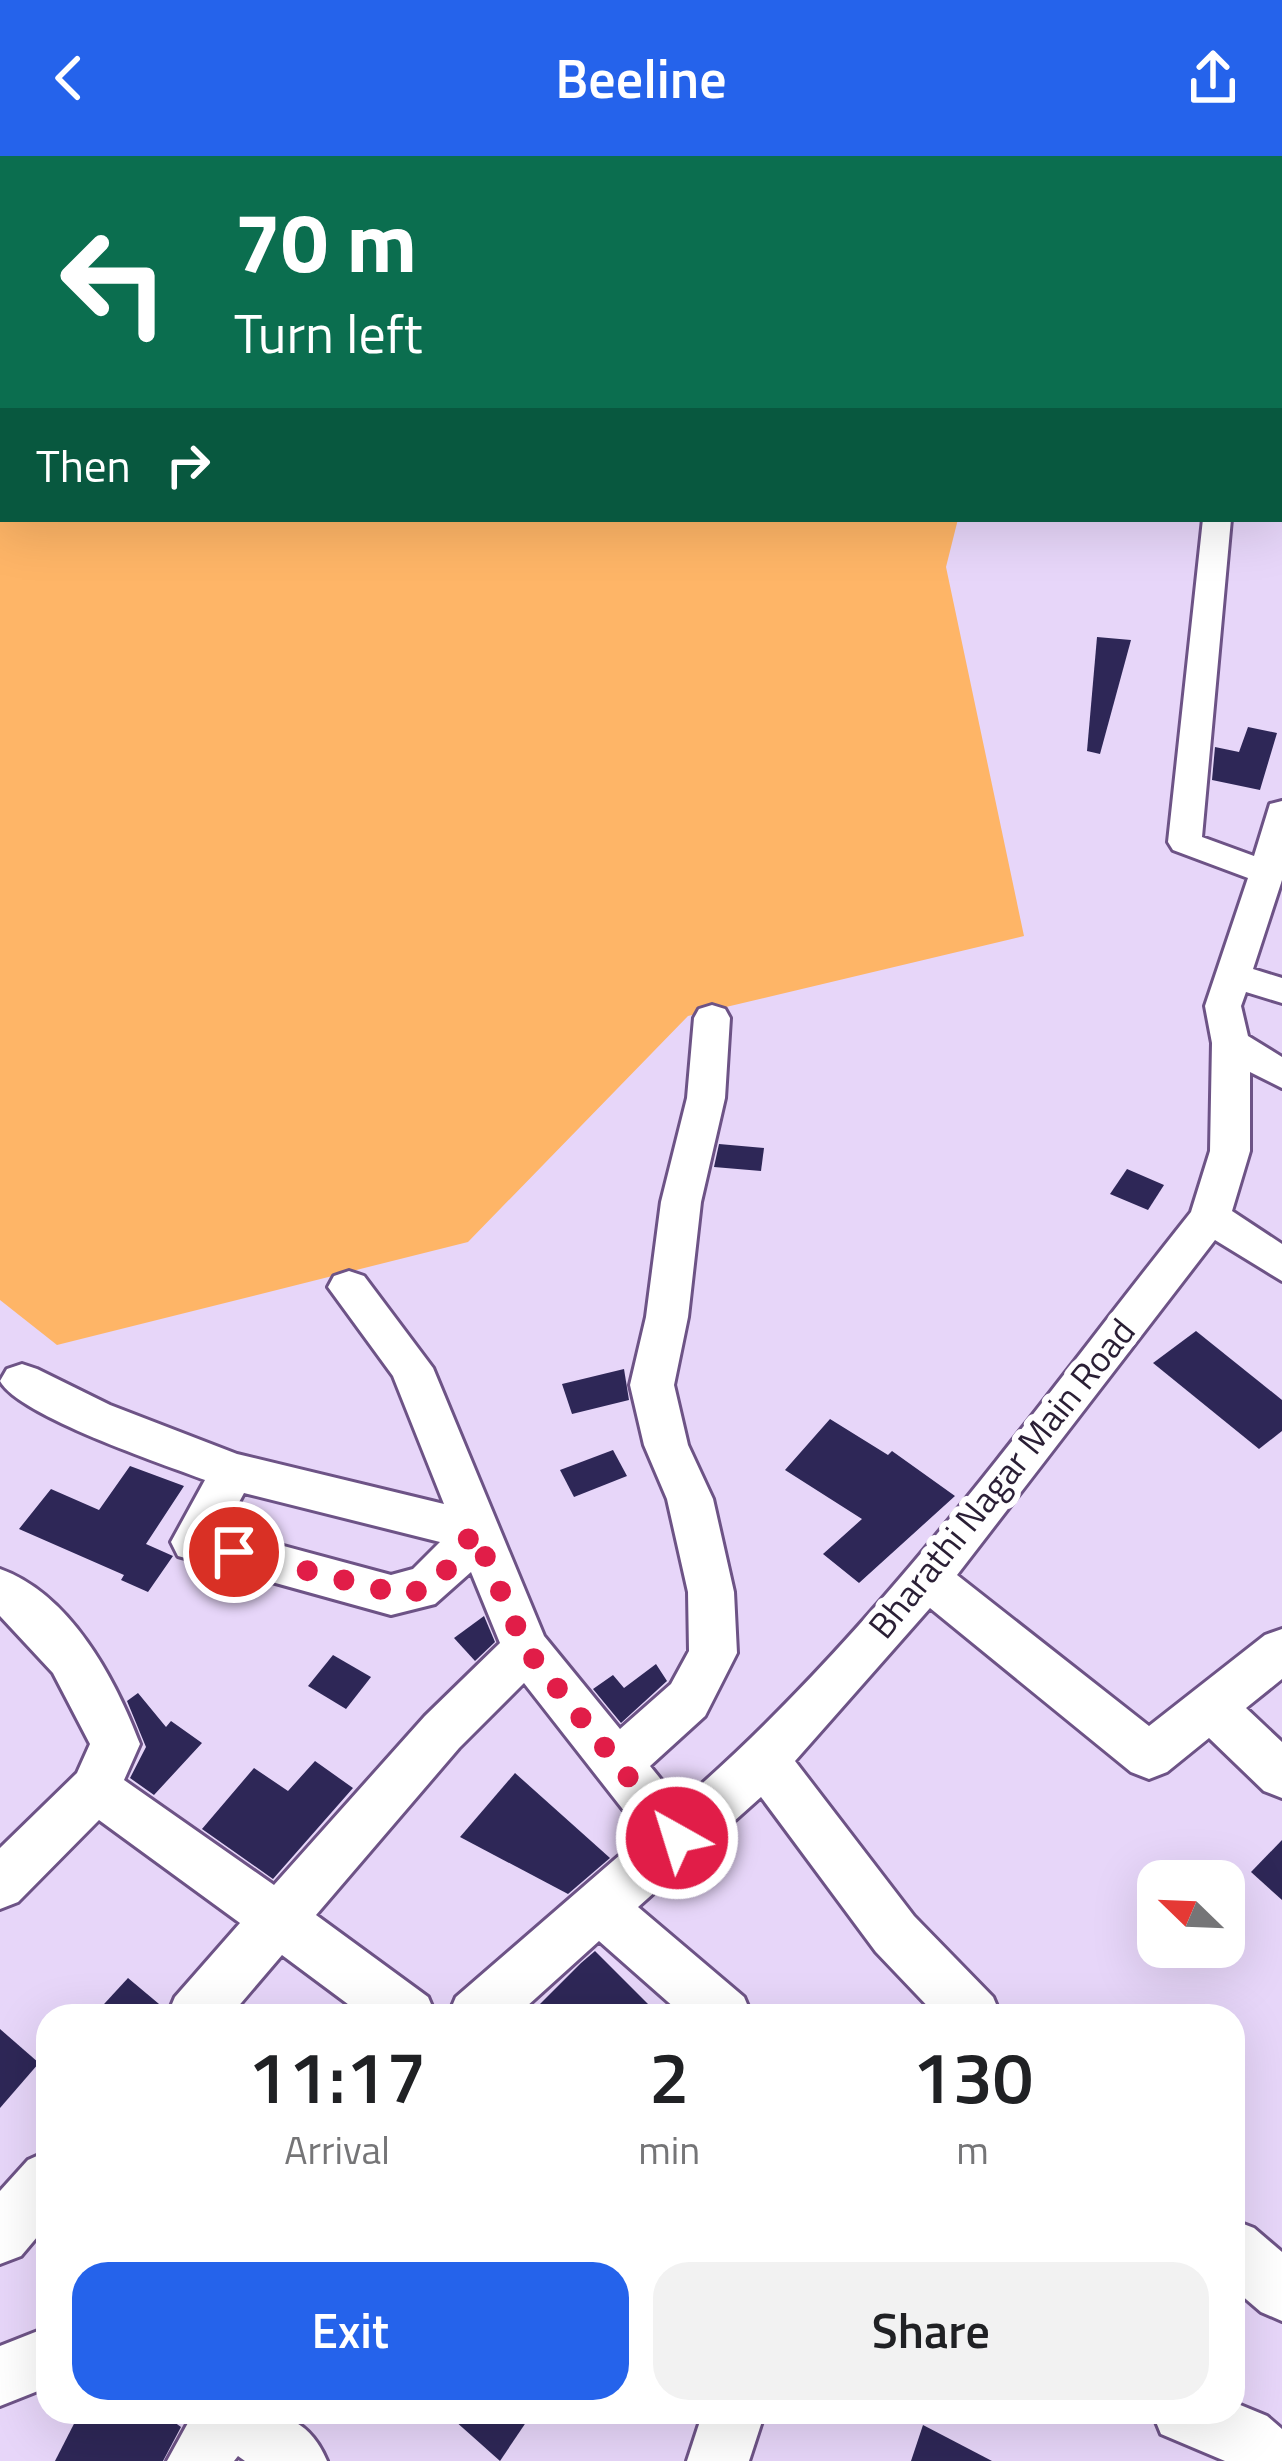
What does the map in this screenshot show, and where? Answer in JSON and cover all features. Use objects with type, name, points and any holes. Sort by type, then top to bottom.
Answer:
[{"type":"street","points":[[1217,522],[1185,842],[1267,873]]},
{"type":"street","name":"Bharathi Nagar Main Road","points":[[490,2004],[764,1760],[927,1577],[1210,1217],[1230,1150],[1231,1043],[1223,1006],[1282,811]]},
{"type":"street","points":[[1232,975],[1282,992]]},
{"type":"street","points":[[617,1764],[688,1700],[712,1653],[711,1592],[695,1522],[666,1445],[652,1385],[667,1317],[681,1202],[706,1098],[712,1018]]},
{"type":"street","points":[[1231,1043],[1282,1075]]},
{"type":"street","points":[[1210,1217],[1282,1265]]},
{"type":"street","points":[[349,1287],[412,1368],[474,1531],[526,1649],[677,1838]]},
{"type":"street","points":[[22,1382],[94,1418],[233,1472],[474,1531]]},
{"type":"street","points":[[233,1472],[194,1542],[391,1595],[407,1596],[440,1579],[474,1531]]},
{"type":"street","points":[[927,1577],[1149,1756],[1282,1650]]},
{"type":"street","points":[[0,1589],[17,1600],[90,1684],[115,1744],[95,1790],[0,1884]]},
{"type":"street","points":[[205,2004],[442,1732],[526,1649]]},
{"type":"street","points":[[1210,1706],[1282,1775]]},
{"type":"street","points":[[764,1760],[895,1934],[962,2004]]},
{"type":"street","points":[[95,1790],[393,2004]]},
{"type":"street","points":[[599,1907],[711,2004]]},
{"type":"street","points":[[0,2234],[36,2194]]},
{"type":"street","points":[[1245,2259],[1282,2291]]},
{"type":"street","points":[[0,2376],[36,2362]]},
{"type":"street","points":[[198,2461],[222,2424]]},
{"type":"street","points":[[246,2424],[296,2461]]},
{"type":"street","points":[[718,2461],[730,2424]]},
{"type":"street","points":[[1212,2424],[1245,2438],[1271,2461]]},
{"type":"shaded area","points":[[0,522],[957,522],[946,567],[1024,936],[688,1016],[468,1242],[57,1345],[0,1300]]},
{"type":"building","points":[[1097,637],[1131,640],[1100,754],[1087,751]]},
{"type":"building","points":[[1248,727],[1277,733],[1260,790],[1212,780],[1215,747],[1239,752]]},
{"type":"building","points":[[719,1144],[764,1148],[761,1171],[714,1167]]},
{"type":"building","points":[[1127,1169],[1164,1185],[1148,1210],[1110,1194]]},
{"type":"building","points":[[1196,1331],[1282,1400],[1282,1431],[1259,1449],[1153,1363]]},
{"type":"building","points":[[624,1369],[629,1400],[572,1414],[562,1384]]},
{"type":"building","points":[[830,1419],[888,1455],[892,1451],[955,1496],[859,1583],[823,1554],[862,1519],[785,1470]]},
{"type":"building","points":[[613,1450],[627,1476],[574,1497],[560,1470]]},
{"type":"building","points":[[130,1466],[184,1486],[146,1544],[173,1556],[148,1592],[121,1580],[124,1575],[19,1529],[51,1489],[99,1510]]},
{"type":"building","points":[[484,1616],[495,1642],[475,1661],[454,1638]]},
{"type":"building","points":[[333,1655],[371,1677],[346,1709],[308,1686]]},
{"type":"building","points":[[656,1664],[667,1681],[621,1723],[593,1689],[613,1675],[624,1688]]},
{"type":"building","points":[[138,1693],[166,1727],[171,1721],[202,1743],[154,1795],[130,1778],[146,1747],[127,1701]]},
{"type":"building","points":[[315,1761],[353,1788],[273,1879],[202,1829],[254,1768],[288,1791]]},
{"type":"building","points":[[515,1773],[610,1858],[568,1894],[460,1837]]},
{"type":"building","points":[[1282,1840],[1282,1900],[1251,1872]]},
{"type":"building","points":[[595,1951],[648,2004],[540,2004]]},
{"type":"building","points":[[128,1978],[159,2004],[104,2004]]},
{"type":"building","points":[[0,2029],[36,2060],[36,2066],[0,2108]]},
{"type":"building","points":[[74,2424],[181,2427],[163,2461],[55,2461]]},
{"type":"building","points":[[458,2424],[525,2424],[500,2461]]},
{"type":"building","points":[[923,2425],[992,2461],[911,2461]]},
{"type":"route","points":[[234,1552],[407,1596],[440,1579],[474,1531],[526,1649],[677,1838]]}]
